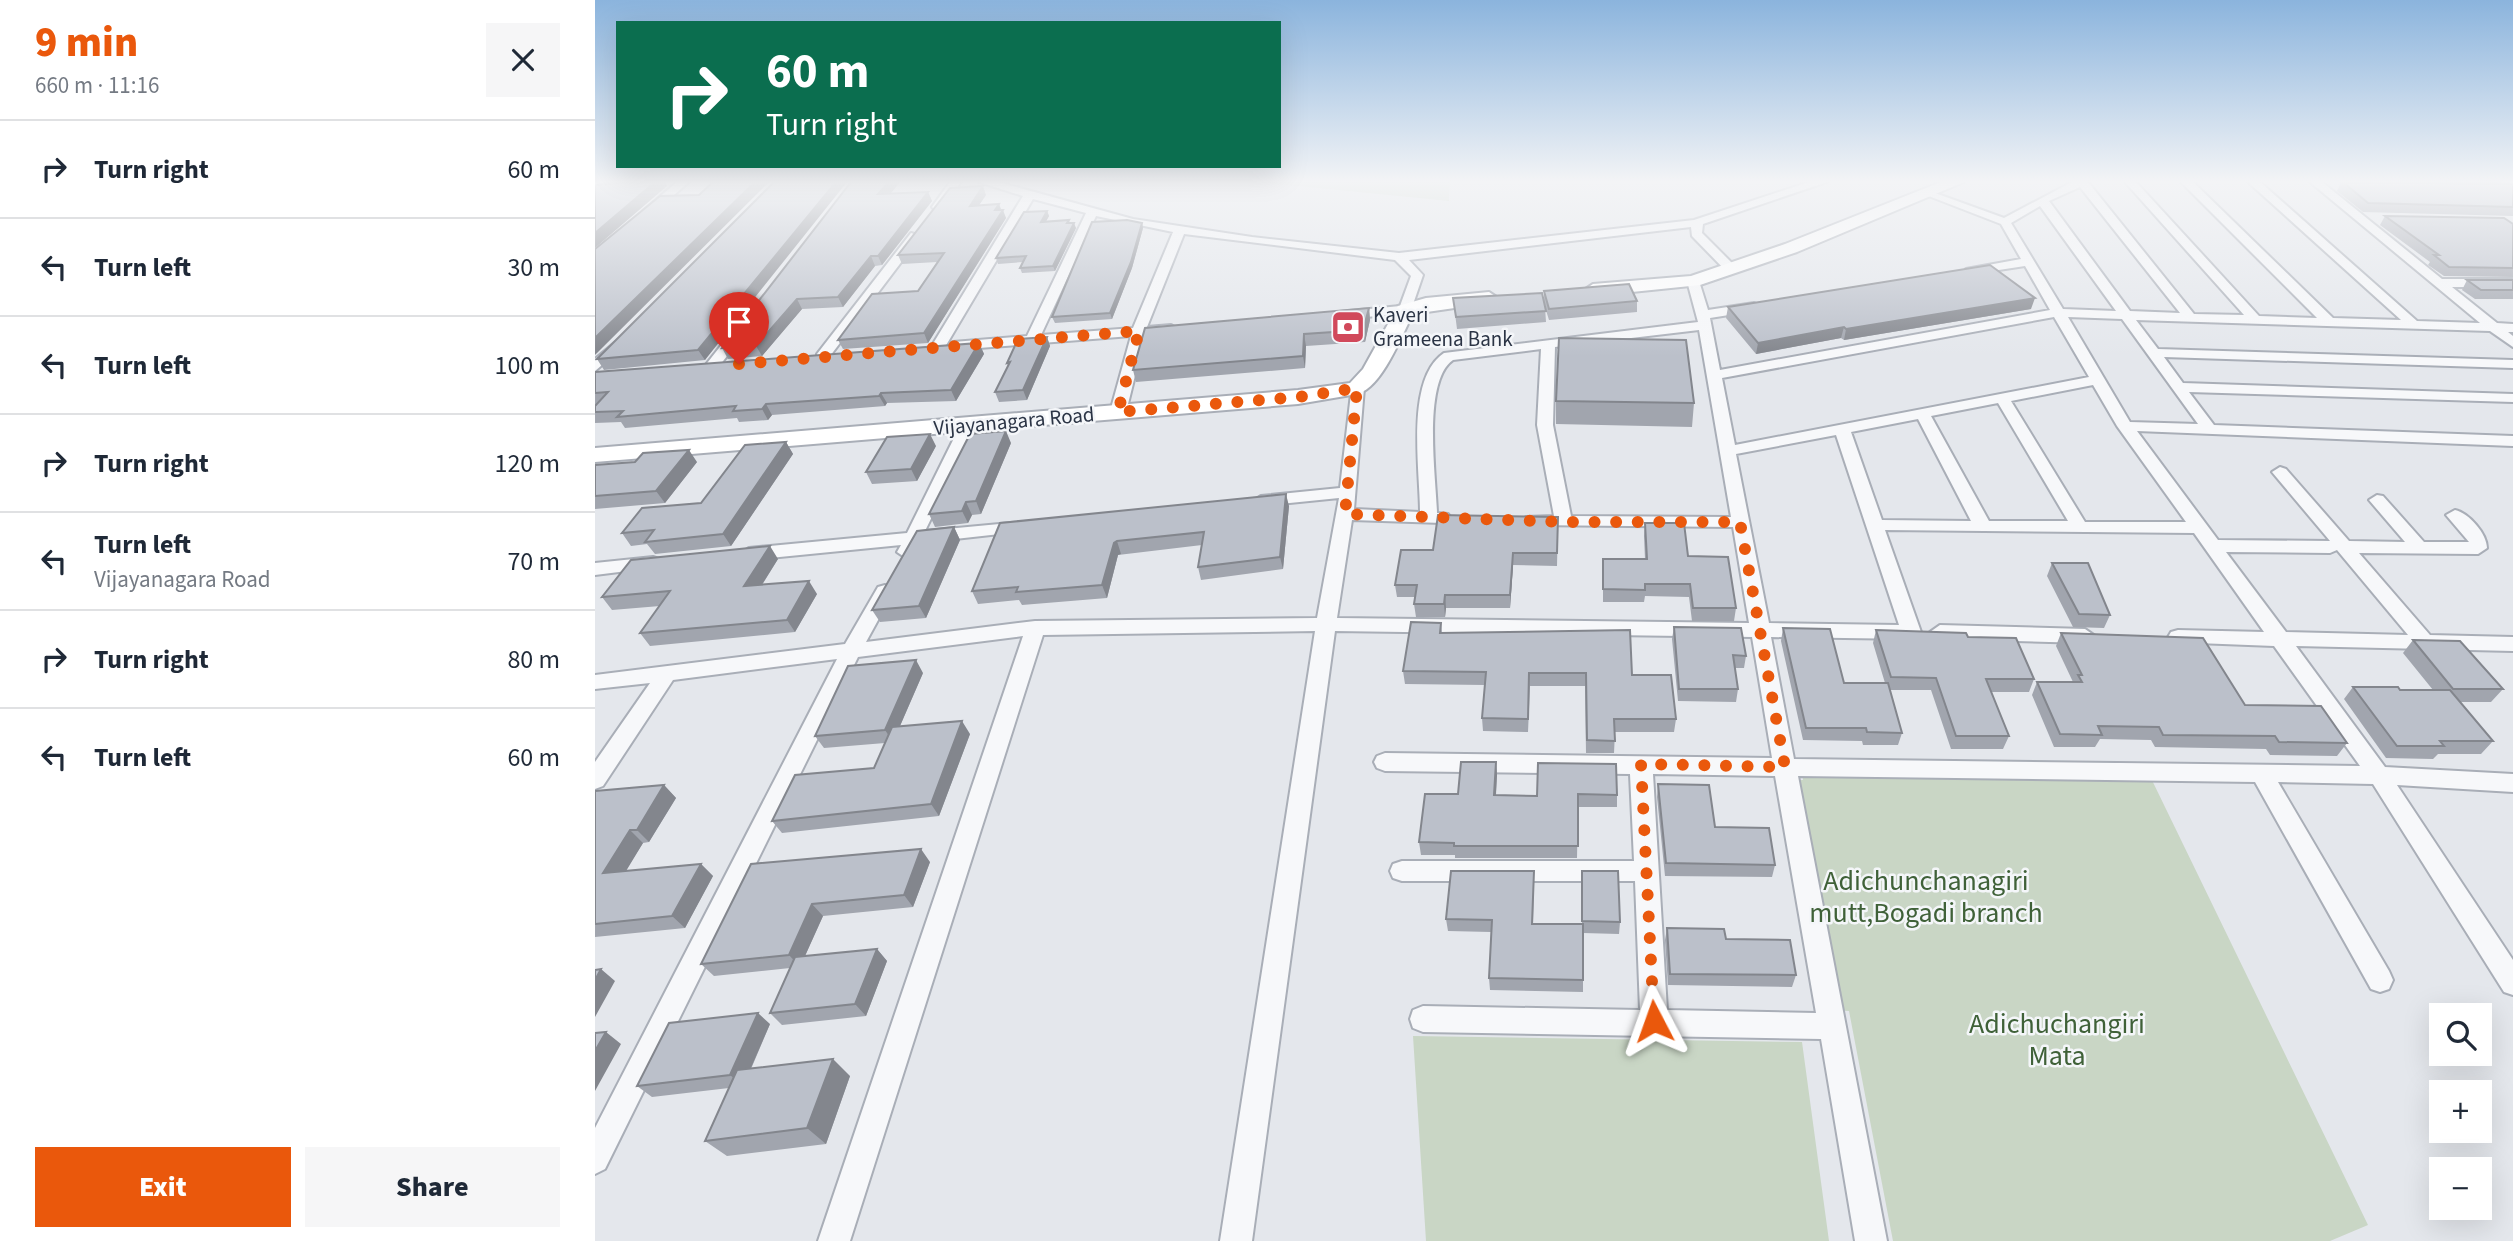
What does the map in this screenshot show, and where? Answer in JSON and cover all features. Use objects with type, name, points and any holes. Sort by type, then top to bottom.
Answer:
[{"type":"street","points":[[848,355],[815,358],[912,240]]},
{"type":"street","points":[[1001,240],[932,348],[1192,327]]},
{"type":"street","points":[[1032,340],[1078,240]]},
{"type":"street","points":[[1118,412],[1139,331],[1176,240]]},
{"type":"street","points":[[1251,240],[1399,257],[1549,240]]},
{"type":"street","points":[[1702,240],[1731,269]]},
{"type":"street","points":[[1571,291],[1693,281],[1810,240]]},
{"type":"street","points":[[2014,240],[2055,313],[2125,426],[2278,640],[2379,775],[2513,983]]},
{"type":"street","points":[[2072,240],[2209,429]]},
{"type":"street","points":[[2128,240],[2190,317]]},
{"type":"street","points":[[2183,240],[2255,319]]},
{"type":"street","points":[[2245,240],[2328,321]]},
{"type":"street","points":[[2318,240],[2413,324]]},
{"type":"street","points":[[2383,240],[2513,342]]},
{"type":"street","points":[[1236,1241],[1346,503],[1357,388],[1372,372],[1405,310],[1417,275],[1399,257]]},
{"type":"street","points":[[1960,273],[2027,262]]},
{"type":"street","points":[[1693,281],[1704,320],[1762,631],[1871,1241]]},
{"type":"street","points":[[2437,283],[2513,283]]},
{"type":"street","points":[[1325,316],[1405,310],[1426,304],[1504,297]]},
{"type":"street","points":[[1429,518],[1427,419],[1430,383],[1436,366],[1449,356],[1704,320],[1767,304]]},
{"type":"street","points":[[1714,375],[2055,313],[2513,328]]},
{"type":"street","points":[[739,364],[705,367],[746,323]]},
{"type":"street","points":[[595,367],[624,338]]},
{"type":"street","points":[[1548,344],[1545,425],[1564,522]]},
{"type":"street","points":[[2155,353],[2513,364]]},
{"type":"street","points":[[1728,451],[2095,380]]},
{"type":"street","points":[[2179,387],[2513,398]]},
{"type":"street","name":"Vijayanagara Road","points":[[595,455],[1298,397],[1357,388]]},
{"type":"street","points":[[2002,398],[2080,527]]},
{"type":"street","points":[[1922,413],[1983,526]]},
{"type":"street","points":[[595,1158],[851,651],[913,538],[969,425]]},
{"type":"street","points":[[2125,426],[2513,441]]},
{"type":"street","points":[[1842,428],[1911,632]]},
{"type":"street","points":[[2280,472],[2338,547],[2425,642]]},
{"type":"street","points":[[2377,500],[2420,548]]},
{"type":"street","points":[[1240,504],[1346,503],[1429,518],[1463,519]]},
{"type":"street","points":[[2211,546],[2479,548],[2478,539],[2455,515]]},
{"type":"street","points":[[1512,520],[1740,522]]},
{"type":"street","points":[[1875,525],[2198,528]]},
{"type":"street","points":[[734,556],[1036,526]]},
{"type":"street","points":[[595,569],[664,562]]},
{"type":"street","points":[[595,682],[1035,628],[1326,624],[2102,636]]},
{"type":"street","points":[[834,1241],[1035,628]]},
{"type":"street","points":[[2156,637],[2513,643]]},
{"type":"street","points":[[595,780],[666,675]]},
{"type":"street","points":[[1385,762],[2379,775],[2513,783]]},
{"type":"street","points":[[1641,764],[1644,871],[1654,1021]]},
{"type":"street","points":[[2261,773],[2380,980]]},
{"type":"street","points":[[1402,871],[1644,871]]},
{"type":"street","points":[[1423,1019],[1832,1026]]},
{"type":"green space","name":"Adichuchangiri Mata","points":[[1801,767],[2148,772],[2368,1225],[2330,1241],[1893,1241],[1849,1011],[1829,1010],[1787,780],[1803,780]]},
{"type":"green space","points":[[1413,1036],[1802,1042],[1829,1241],[1426,1241]]},
{"type":"building","points":[[606,240],[696,240],[595,338],[595,249]]},
{"type":"building","points":[[716,240],[788,240],[698,350],[597,359]]},
{"type":"building","points":[[806,240],[891,240],[878,256],[871,256],[838,297],[797,299],[756,346],[722,348]]},
{"type":"building","points":[[910,240],[984,240],[924,333],[838,340],[872,294],[918,291],[944,253],[898,255]]},
{"type":"building","points":[[1007,240],[1066,240],[1053,266],[1020,268],[1026,256],[996,258]]},
{"type":"building","points":[[1084,240],[1137,240],[1110,313],[1052,317]]},
{"type":"building","points":[[2418,240],[2513,240],[2513,268],[2449,267],[2434,255],[2439,255]]},
{"type":"building","points":[[1990,265],[2035,298],[1758,343],[1728,307]]},
{"type":"building","points":[[2467,280],[2513,280],[2513,290],[2481,290]]},
{"type":"building","points":[[1629,284],[1637,301],[1549,309],[1544,291]]},
{"type":"building","points":[[1542,293],[1546,311],[1456,317],[1453,298]]},
{"type":"building","points":[[1369,308],[1363,330],[1304,334],[1303,356],[1133,370],[1145,328]]},
{"type":"building","points":[[1047,337],[1023,390],[995,392],[1018,339]]},
{"type":"building","points":[[1559,338],[1686,340],[1694,403],[1556,401]]},
{"type":"building","points":[[979,343],[951,390],[881,393],[879,396],[766,404],[762,409],[733,411],[736,406],[617,417],[623,411],[595,412],[595,406],[608,392],[595,393],[595,372]]},
{"type":"building","points":[[1006,431],[976,501],[966,502],[962,511],[929,514],[970,434]]},
{"type":"building","points":[[930,434],[911,469],[866,472],[887,437]]},
{"type":"building","points":[[786,442],[723,534],[645,542],[654,530],[622,533],[642,508],[701,503],[745,445]]},
{"type":"building","points":[[689,450],[656,491],[595,496],[595,465],[635,462],[643,453]]},
{"type":"building","points":[[1286,494],[1280,557],[1198,567],[1204,532],[1117,541],[1114,543],[1102,585],[1016,592],[1018,587],[972,591],[1000,523]]},
{"type":"building","points":[[1438,515],[1558,517],[1557,553],[1513,553],[1510,595],[1445,595],[1444,604],[1414,604],[1417,585],[1395,585],[1401,550],[1433,550]]},
{"type":"building","points":[[1645,523],[1684,523],[1688,556],[1728,557],[1736,608],[1693,608],[1690,584],[1645,584],[1645,590],[1603,589],[1603,559],[1647,559]]},
{"type":"building","points":[[954,527],[919,606],[872,610],[917,531]]},
{"type":"building","points":[[770,546],[744,586],[809,581],[787,620],[640,633],[670,591],[602,597],[631,560]]},
{"type":"building","points":[[2052,563],[2088,563],[2110,615],[2079,614]]},
{"type":"building","points":[[1411,622],[1441,623],[1440,633],[1630,630],[1632,675],[1671,675],[1676,719],[1614,719],[1615,741],[1587,740],[1586,673],[1529,673],[1528,719],[1482,718],[1486,672],[1403,671]]},
{"type":"building","points":[[1674,627],[1741,628],[1746,656],[1733,655],[1738,689],[1679,689]]},
{"type":"building","points":[[1783,628],[1830,629],[1844,683],[1888,683],[1902,733],[1867,732],[1866,728],[1806,728]]},
{"type":"building","points":[[1876,630],[1966,633],[1968,637],[2016,638],[2034,679],[1986,679],[2009,736],[1956,736],[1936,678],[1891,677]]},
{"type":"building","points":[[2061,633],[2203,638],[2245,705],[2321,706],[2347,743],[2279,742],[2275,736],[2163,735],[2159,727],[2098,726],[2102,735],[2060,734],[2037,682],[2082,682],[2078,675],[2082,675]]},
{"type":"building","points":[[2413,640],[2460,641],[2503,689],[2453,689]]},
{"type":"building","points":[[916,660],[885,730],[815,736],[848,666]]},
{"type":"building","points":[[2353,687],[2450,690],[2493,741],[2440,741],[2444,746],[2397,746]]},
{"type":"building","points":[[962,721],[931,804],[772,821],[795,775],[874,768],[892,727]]},
{"type":"building","points":[[1461,762],[1496,762],[1494,795],[1537,796],[1538,763],[1616,764],[1617,795],[1578,794],[1578,846],[1454,846],[1454,843],[1419,842],[1425,794],[1458,794]]},
{"type":"building","points":[[1658,784],[1709,785],[1715,827],[1769,828],[1775,865],[1666,863]]},
{"type":"building","points":[[664,785],[637,830],[630,830],[603,873],[701,864],[672,916],[595,924],[595,791]]},
{"type":"building","points":[[921,849],[904,895],[812,904],[789,955],[701,964],[751,864]]},
{"type":"building","points":[[1451,871],[1534,871],[1532,924],[1583,924],[1583,980],[1489,978],[1492,920],[1446,919]]},
{"type":"building","points":[[1582,871],[1618,871],[1620,922],[1582,921]]},
{"type":"building","points":[[1667,928],[1724,929],[1726,939],[1790,940],[1796,975],[1670,974]]},
{"type":"building","points":[[877,949],[855,1004],[770,1013],[795,957]]},
{"type":"building","points":[[758,1013],[730,1075],[637,1086],[669,1023]]},
{"type":"building","points":[[606,1032],[595,1051],[595,1033]]},
{"type":"building","points":[[833,1059],[807,1128],[705,1141],[737,1070]]},
{"type":"place","name":"Kaveri Grameena Bank","points":[[1348,327]]},
{"type":"route","points":[[739,364],[1139,331],[1118,412],[1298,397],[1357,388],[1345,514],[1564,522],[1740,522],[1785,767],[1641,764],[1644,871],[1654,1021]]},
{"type":"park label","name":"Adichunchanagiri mutt,Bogadi branch","points":[[1926,897]]}]
